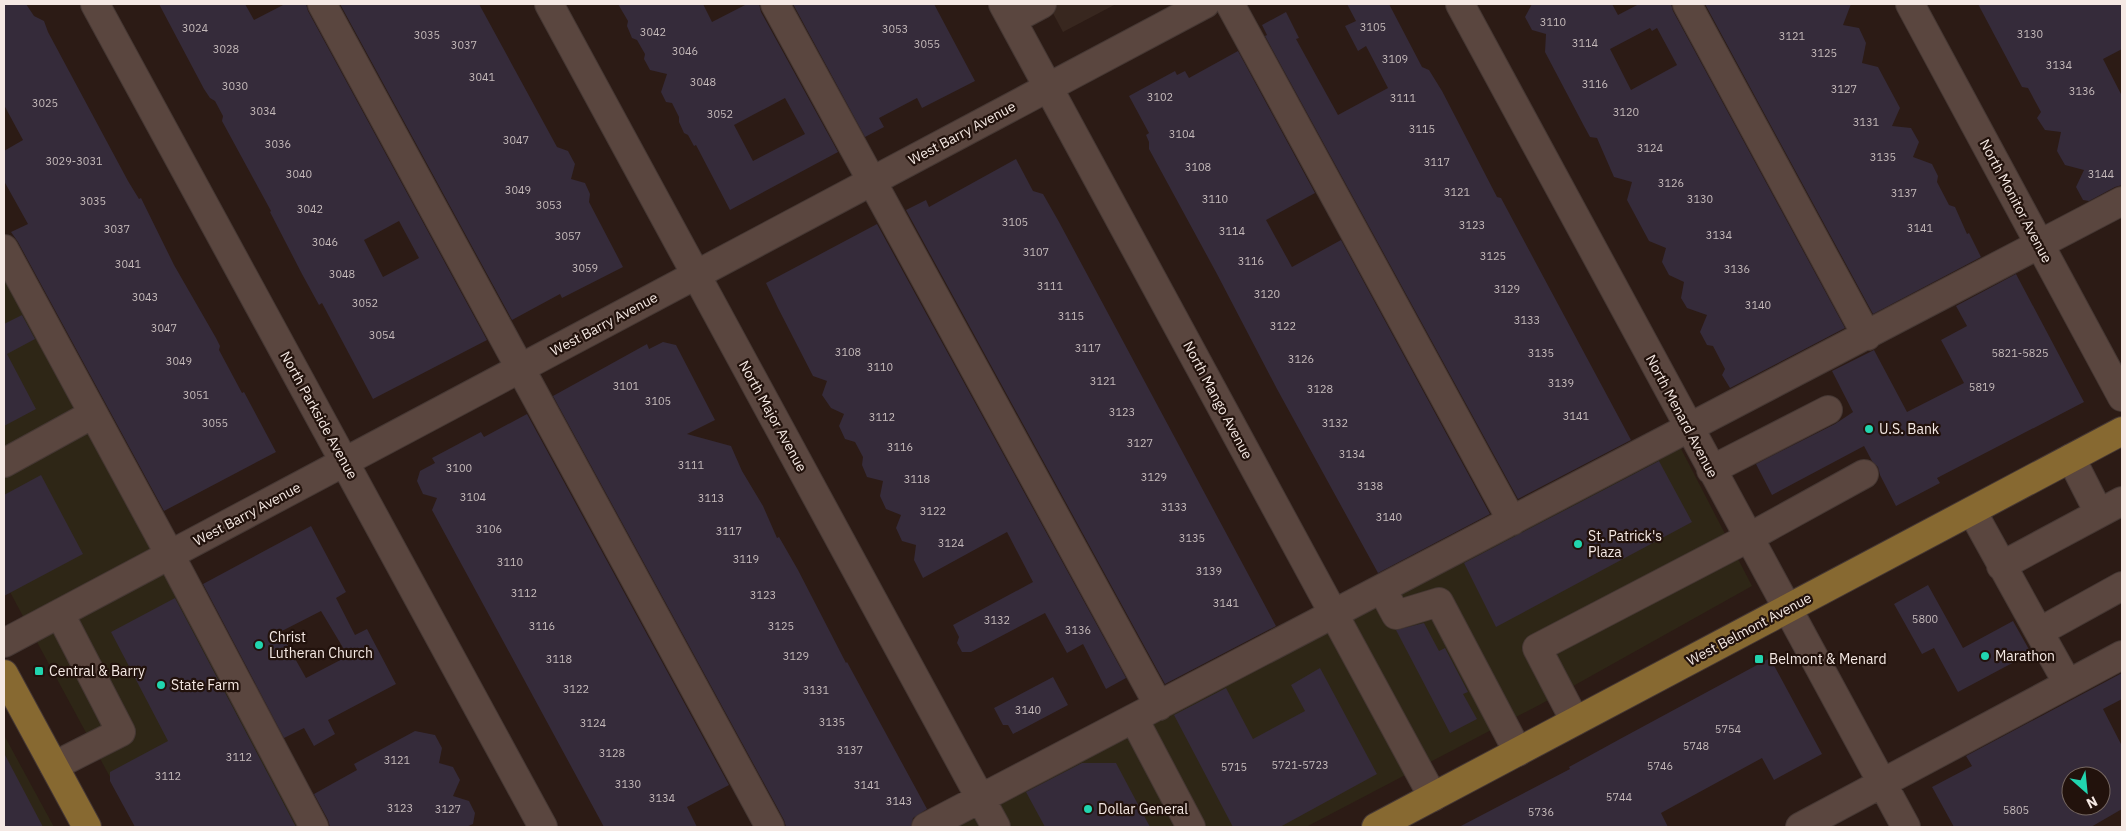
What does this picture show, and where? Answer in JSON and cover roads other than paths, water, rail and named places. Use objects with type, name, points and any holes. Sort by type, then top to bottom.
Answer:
[{"type":"main road","name":"West Belmont Avenue","points":[[1376,827],[2122,431]]},
{"type":"main road","points":[[4,674],[87,827]]},
{"type":"street","name":"North Parkside Avenue","points":[[95,4],[543,827]]},
{"type":"street","points":[[322,4],[770,827]]},
{"type":"street","name":"North Major Avenue","points":[[549,4],[996,827]]},
{"type":"street","points":[[776,4],[1159,706]]},
{"type":"street","points":[[1008,12],[1042,4]]},
{"type":"street","name":"West Barry Avenue","points":[[4,644],[1205,4]]},
{"type":"street","points":[[1230,4],[1512,521]]},
{"type":"street","name":"North Menard Avenue","points":[[1460,4],[1906,827]]},
{"type":"street","points":[[1686,4],[1867,336]]},
{"type":"street","name":"North Monitor Avenue","points":[[1910,4],[2122,397]]},
{"type":"street","name":"North Mango Avenue","points":[[1008,12],[1433,797]]},
{"type":"street","points":[[926,827],[2122,201]]},
{"type":"street","points":[[4,249],[170,555],[314,827]]},
{"type":"street","points":[[1711,470],[1828,410]]},
{"type":"street","points":[[4,463],[93,414]]},
{"type":"street","points":[[2001,566],[2111,507],[2071,458]]},
{"type":"street","points":[[1575,721],[1537,648],[1748,538],[1864,474]]},
{"type":"street","points":[[1972,511],[2063,676]]},
{"type":"street","points":[[2039,632],[2122,586]]},
{"type":"street","points":[[1382,589],[1396,615],[1439,602],[1518,752]]},
{"type":"street","points":[[54,766],[121,732],[60,614]]},
{"type":"street","points":[[1800,827],[1882,783],[2063,676],[2122,635]]},
{"type":"street","points":[[2063,676],[2122,655]]},
{"type":"street","points":[[1134,719],[1191,827]]},
{"type":"place","name":"U.S. Bank","points":[[1869,429]]},
{"type":"place","name":"St. Patrick's Plaza","points":[[1578,544]]},
{"type":"place","name":"Christ Lutheran Church","points":[[259,645]]},
{"type":"place","name":"Marathon","points":[[1985,656]]},
{"type":"place","name":"Belmont & Menard","points":[[1759,659]]},
{"type":"place","name":"Central & Barry","points":[[39,671]]},
{"type":"place","name":"State Farm","points":[[161,685]]},
{"type":"place","name":"Dollar General","points":[[1088,809]]}]
